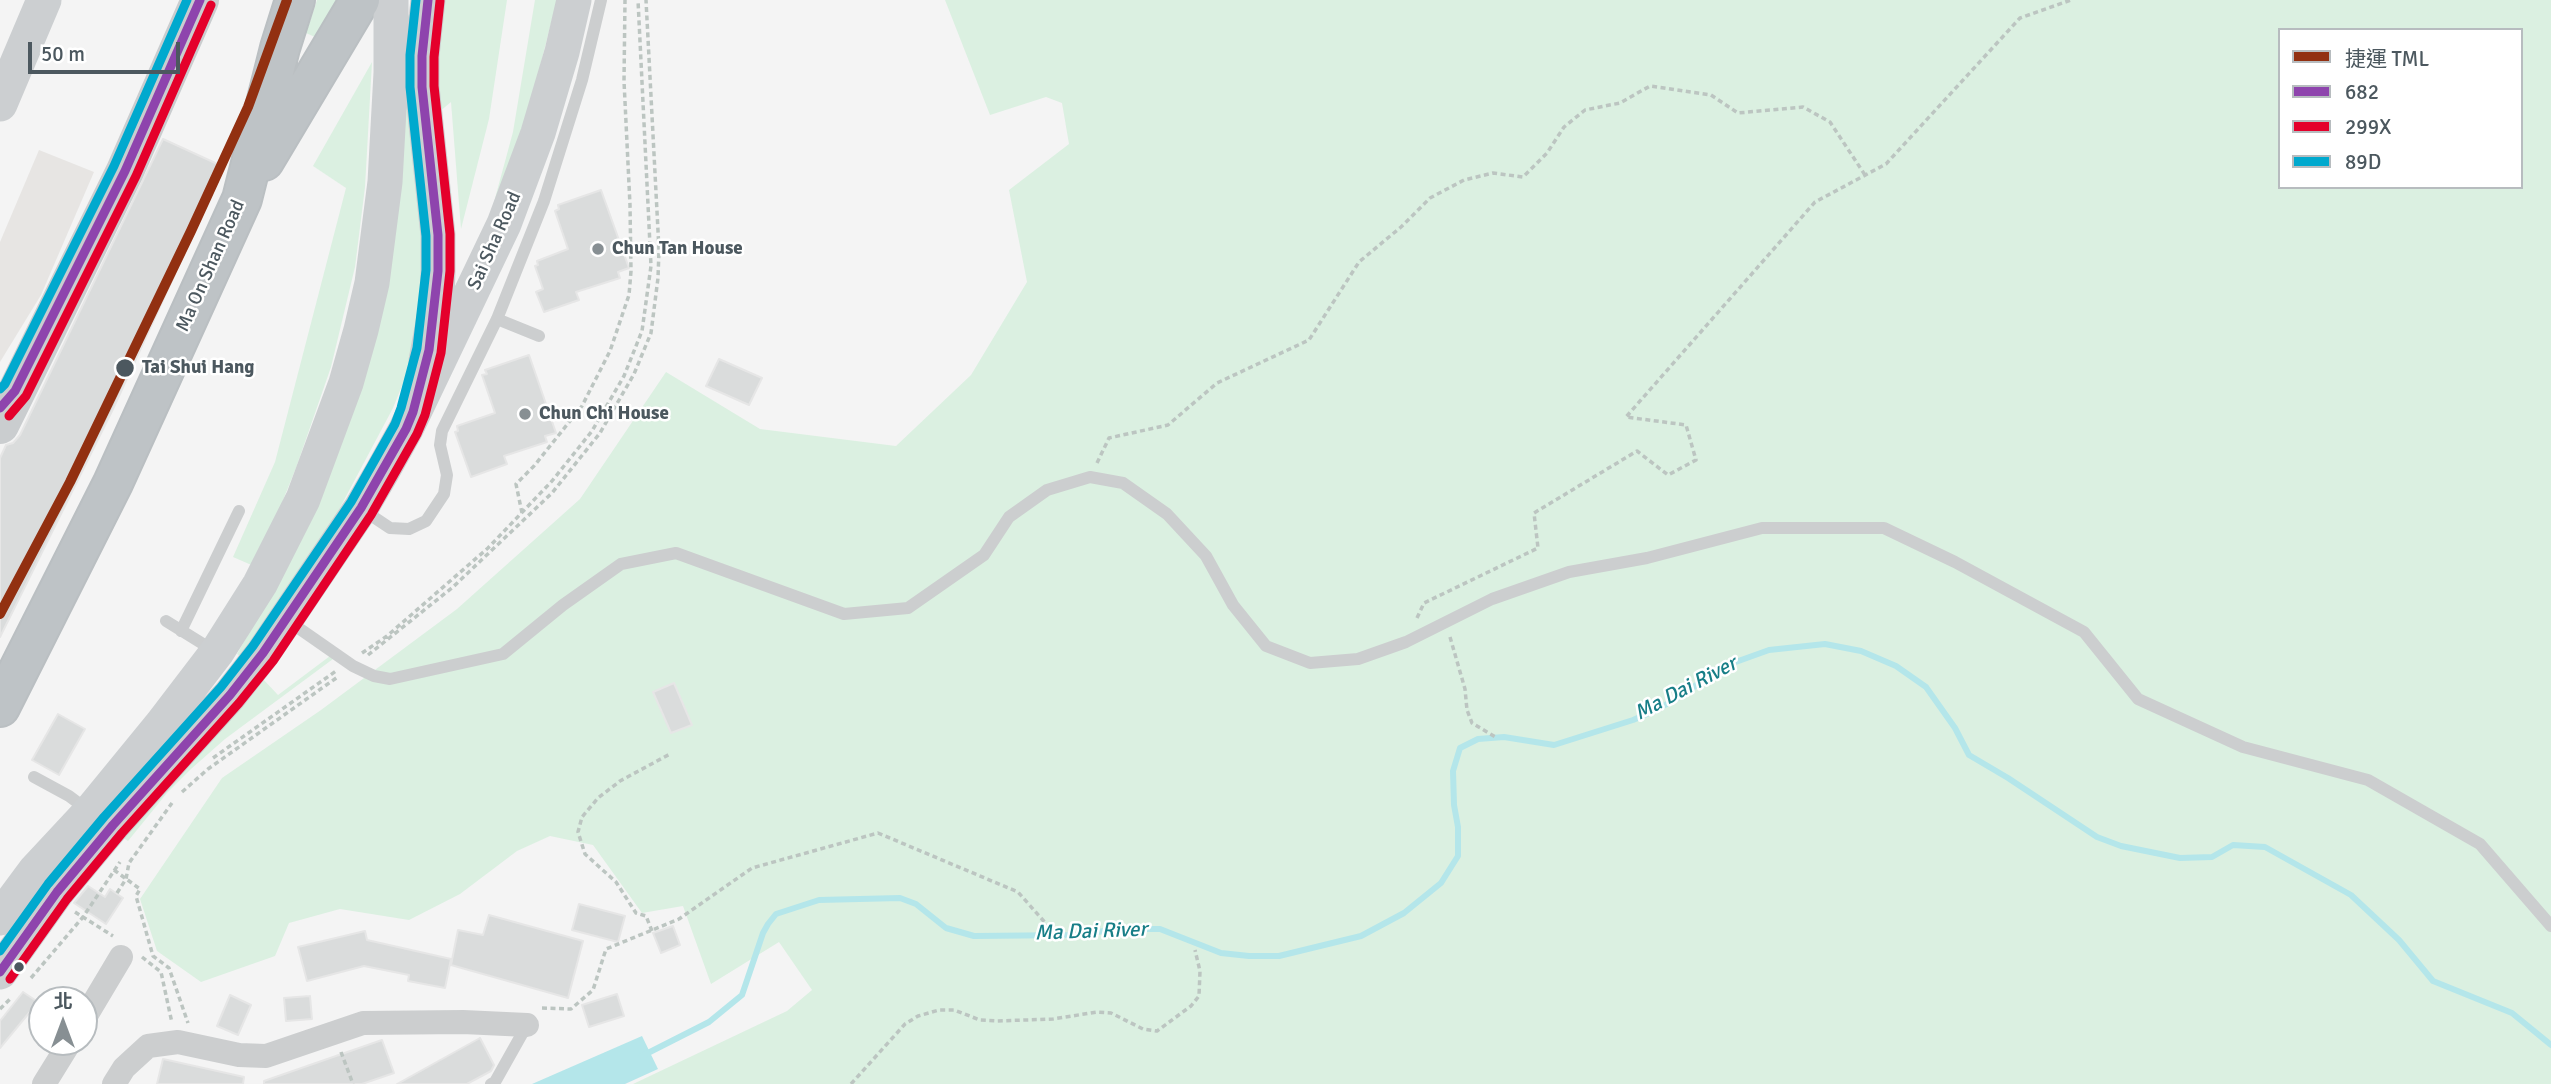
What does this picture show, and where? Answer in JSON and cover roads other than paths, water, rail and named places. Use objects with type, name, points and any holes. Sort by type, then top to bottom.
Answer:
[{"type":"highway","name":"Ma On Shan Road","points":[[0,707],[113,483],[242,198],[295,0]]},
{"type":"highway","points":[[242,198],[360,0]]},
{"type":"main road","points":[[0,104],[44,0]]},
{"type":"main road","points":[[5,408],[125,171],[201,0]]},
{"type":"main road","points":[[0,972],[174,733],[217,652],[260,584],[303,499],[355,352],[369,295],[385,182],[391,0]]},
{"type":"main road","points":[[413,412],[429,350],[438,271],[438,235],[422,87],[422,56],[428,0]]},
{"type":"main road","name":"Sai Sha Road","points":[[174,733],[230,695],[286,620],[360,508],[406,429],[504,224],[538,133],[574,0]]},
{"type":"main road","points":[[0,918],[44,861],[90,812],[174,733]]},
{"type":"street","points":[[98,996],[121,957]]},
{"type":"street","points":[[114,1084],[124,1068],[148,1046],[178,1042],[239,1055],[266,1056],[363,1023],[463,1022],[528,1016]]},
{"type":"street","points":[[44,1084],[61,1056]]},
{"type":"lane","points":[[360,508],[381,524],[399,530],[418,526],[433,514],[444,494],[446,466],[440,445],[442,431],[497,318],[526,248],[560,153],[582,80],[601,0]]},
{"type":"lane","points":[[497,318],[539,336]]},
{"type":"lane","points":[[286,620],[353,666],[374,676],[390,679],[503,654],[563,605],[621,564],[676,553],[844,614],[908,607],[984,555],[1009,517],[1047,490],[1090,477],[1123,483],[1167,514],[1206,556],[1233,605],[1266,646],[1310,663],[1358,659],[1406,642],[1492,599],[1569,572],[1647,558],[1762,528],[1884,528],[1955,562],[2084,632],[2138,699],[2243,747],[2368,780],[2480,844],[2551,926]]},
{"type":"lane","points":[[181,631],[239,510]]},
{"type":"lane","points":[[166,621],[217,652]]},
{"type":"lane","points":[[34,777],[69,796],[90,812]]},
{"type":"lane","points":[[491,1084],[495,1082],[528,1016]]},
{"type":"water","points":[[642,1036],[658,1069],[625,1084],[532,1084]]},
{"type":"waterway","name":"Ma Dai River","points":[[642,1056],[709,1022],[742,995],[763,933],[776,914],[819,900],[900,898],[916,904],[946,928],[974,936],[1074,935],[1120,929],[1160,929],[1221,953],[1249,956],[1279,956],[1361,936],[1404,913],[1441,883],[1458,856],[1453,771],[1460,748],[1478,739],[1504,737],[1554,745],[1656,710],[1683,695],[1719,668],[1769,650],[1825,644],[1861,651],[1896,666],[1926,687],[1955,728],[1969,755],[2097,837],[2121,846],[2180,858],[2212,857],[2233,845],[2265,847],[2351,895],[2399,940],[2433,981],[2512,1013],[2551,1045]]},
{"type":"metro line","name":"TML","points":[[0,614],[70,482],[191,231],[248,107],[287,0]]},
{"type":"place","name":"Chun Tan House","points":[[598,249]]},
{"type":"place","name":"Tai Shui Hang","points":[[125,368]]},
{"type":"place","name":"Chun Chi House","points":[[525,414]]}]
